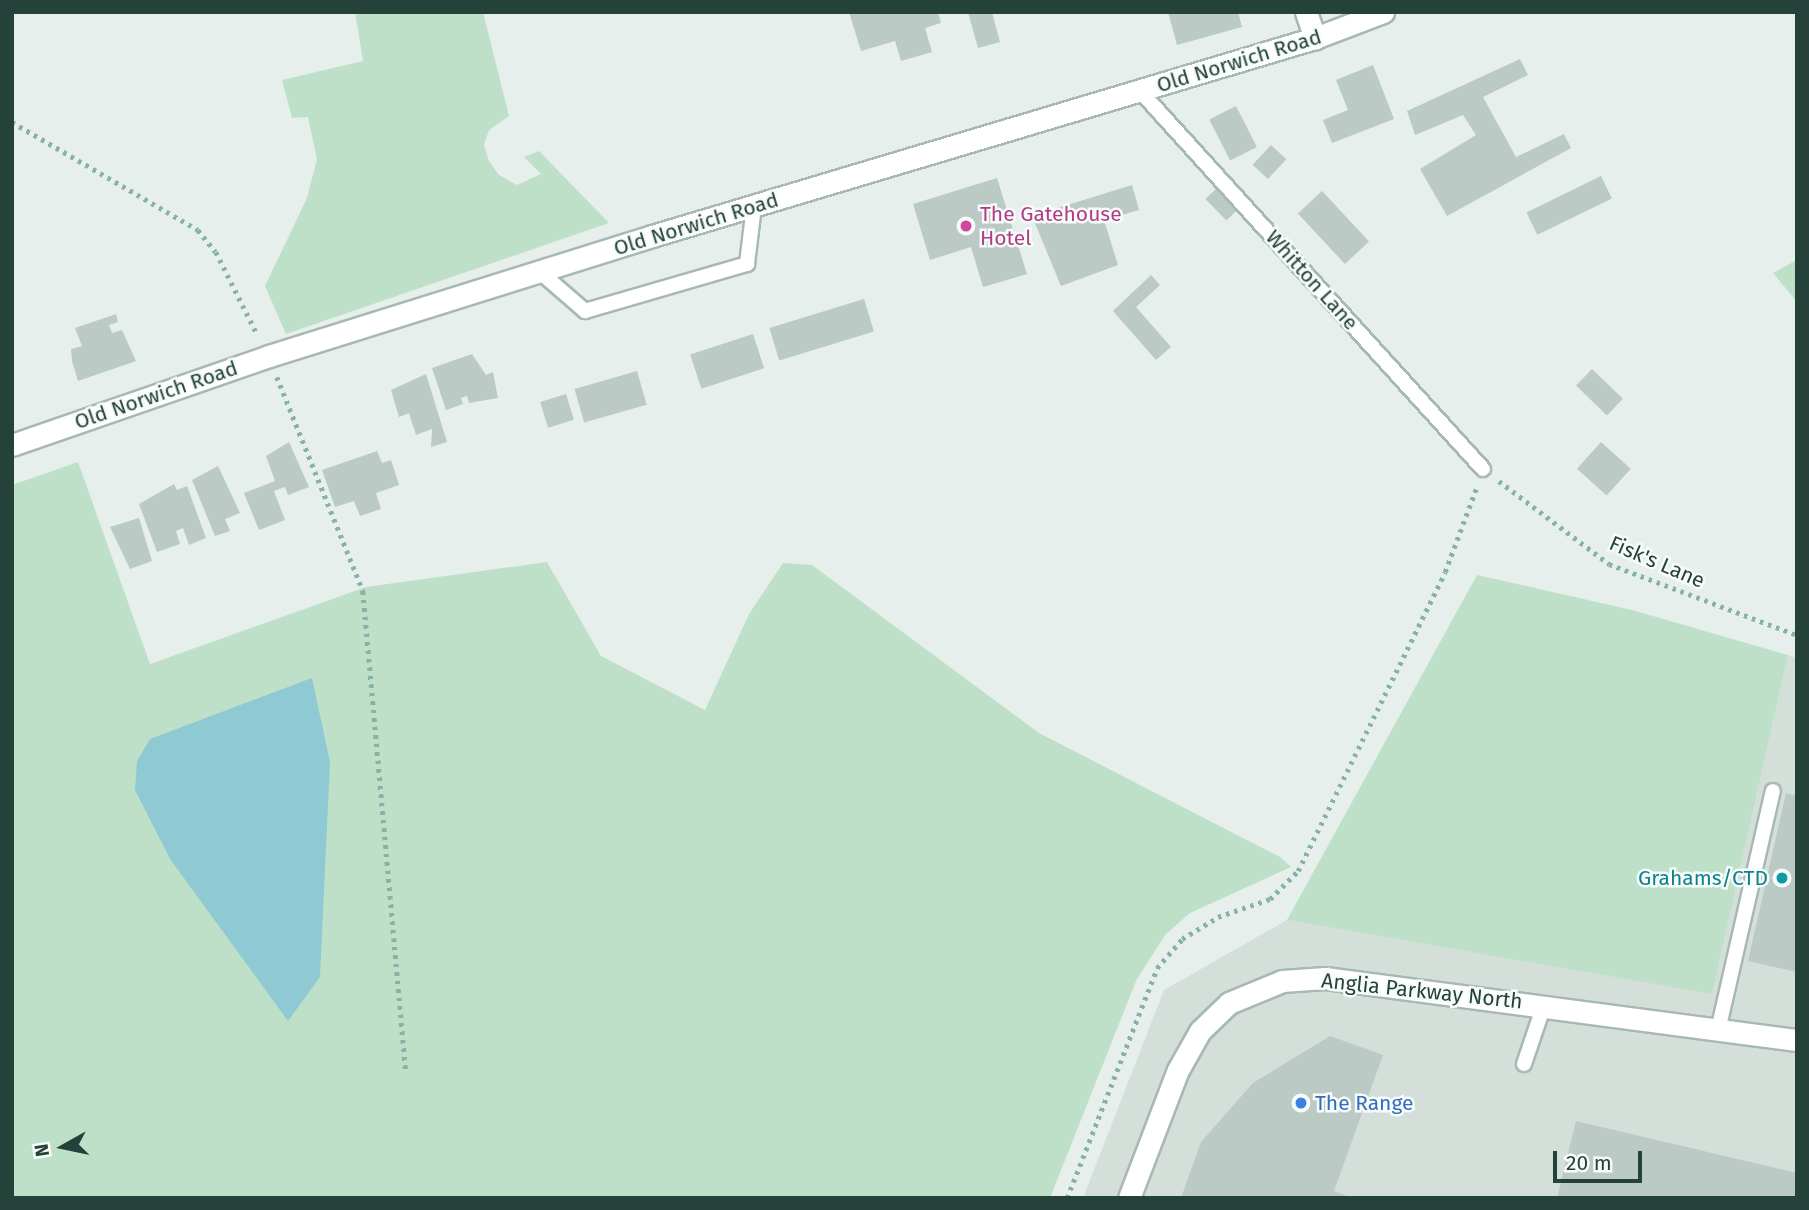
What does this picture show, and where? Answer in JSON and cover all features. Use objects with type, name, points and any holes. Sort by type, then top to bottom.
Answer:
[{"type":"street","points":[[1306,12],[1315,38]]},
{"type":"street","name":"Old Norwich Road","points":[[12,445],[269,356],[754,206],[1141,92],[1315,38],[1383,12]]},
{"type":"street","name":"Anglia Parkway North","points":[[1129,1198],[1186,1051],[1216,1015],[1245,993],[1282,981],[1325,978],[1719,1026],[1797,1040]]},
{"type":"lane","name":"Whitton Lane","points":[[1141,92],[1483,469]]},
{"type":"lane","points":[[540,272],[584,311],[747,264],[754,206]]},
{"type":"lane","points":[[1719,1026],[1773,791]]},
{"type":"lane","points":[[1524,1065],[1544,1004]]},
{"type":"path","points":[[12,122],[198,230],[216,252],[269,356],[363,591],[406,1071]]},
{"type":"path","name":"Fisk's Lane","points":[[1483,469],[1609,564],[1797,635]]},
{"type":"path","points":[[1067,1198],[1157,968],[1182,939],[1218,917],[1270,899],[1298,871],[1446,572],[1483,469]]},
{"type":"shaded area","points":[[1788,655],[1797,658],[1797,1198],[1083,1198],[1164,990],[1287,920],[1712,993]]},
{"type":"green space","points":[[355,12],[483,12],[509,116],[489,130],[484,145],[489,161],[499,175],[517,185],[541,174],[524,157],[539,151],[609,223],[286,334],[265,286],[307,198],[317,159],[308,117],[292,118],[282,80],[363,61]]},
{"type":"green space","points":[[1797,260],[1797,302],[1773,273]]},
{"type":"green space","points":[[78,462],[150,664],[366,587],[547,562],[601,656],[705,710],[749,614],[783,563],[812,565],[1039,733],[1280,857],[1291,867],[1190,913],[1165,935],[1136,981],[1050,1198],[12,1198],[12,485]]},
{"type":"green space","points":[[1477,575],[1632,610],[1788,655],[1712,994],[1287,920]]},
{"type":"water","points":[[312,678],[330,762],[320,977],[288,1021],[170,859],[135,790],[137,761],[150,739]]},
{"type":"building","points":[[849,12],[938,12],[941,23],[925,28],[932,52],[901,61],[895,41],[861,51]]},
{"type":"building","points":[[968,12],[992,12],[1000,42],[978,48]]},
{"type":"building","points":[[1168,12],[1238,12],[1242,27],[1177,45]]},
{"type":"building","points":[[1520,59],[1528,75],[1483,97],[1516,157],[1564,134],[1571,148],[1447,216],[1420,169],[1476,135],[1463,115],[1415,135],[1407,111]]},
{"type":"building","points":[[1373,65],[1394,119],[1332,143],[1323,120],[1348,110],[1336,80]]},
{"type":"building","points":[[1236,106],[1257,147],[1230,161],[1209,120]]},
{"type":"building","points":[[1271,145],[1286,159],[1268,179],[1253,165]]},
{"type":"building","points":[[1601,176],[1612,198],[1537,235],[1526,212]]},
{"type":"building","name":"The Gatehouse Hotel","points":[[997,178],[1027,274],[983,287],[971,247],[930,260],[913,204]]},
{"type":"building","points":[[1222,183],[1243,205],[1226,221],[1205,199]]},
{"type":"building","points":[[1132,185],[1139,210],[1104,220],[1118,265],[1061,286],[1032,216]]},
{"type":"building","points":[[1322,191],[1369,241],[1345,264],[1298,214]]},
{"type":"building","points":[[1151,275],[1160,285],[1136,307],[1171,347],[1156,360],[1113,311]]},
{"type":"building","points":[[864,299],[874,332],[779,360],[769,328]]},
{"type":"building","points":[[116,314],[118,322],[109,325],[112,333],[122,330],[136,361],[78,381],[71,349],[82,346],[75,328]]},
{"type":"building","points":[[753,334],[764,368],[701,389],[690,354]]},
{"type":"building","points":[[472,354],[486,375],[493,372],[498,398],[469,403],[467,396],[461,398],[463,404],[446,410],[432,368]]},
{"type":"building","points":[[1592,369],[1623,399],[1607,415],[1576,386]]},
{"type":"building","points":[[637,371],[647,405],[584,423],[575,389]]},
{"type":"building","points":[[426,374],[447,442],[431,447],[432,429],[416,435],[409,413],[399,417],[391,390]]},
{"type":"building","points":[[566,394],[574,420],[548,428],[540,402]]},
{"type":"building","points":[[289,442],[309,487],[288,495],[285,487],[274,491],[285,520],[259,530],[244,493],[275,481],[266,456]]},
{"type":"building","points":[[1601,442],[1631,469],[1607,496],[1577,469]]},
{"type":"building","points":[[377,451],[382,463],[391,460],[399,485],[376,493],[381,509],[360,516],[354,501],[335,507],[322,470]]},
{"type":"building","points":[[218,466],[240,513],[225,519],[230,531],[215,536],[192,480]]},
{"type":"building","points":[[174,484],[177,490],[187,486],[206,538],[189,545],[183,528],[176,531],[180,544],[157,552],[139,504]]},
{"type":"building","points":[[139,518],[152,561],[130,569],[110,527]]},
{"type":"building","name":"Grahams/CTD","points":[[1786,793],[1797,796],[1797,972],[1748,961]]},
{"type":"building","name":"The Range","points":[[1330,1036],[1383,1055],[1334,1191],[1352,1198],[1181,1198],[1201,1142],[1253,1083]]},
{"type":"building","points":[[1576,1121],[1797,1173],[1797,1198],[1557,1198]]},
{"type":"place","name":"The Gatehouse Hotel","points":[[966,226]]},
{"type":"place","name":"Grahams/CTD","points":[[1782,878]]},
{"type":"place","name":"The Range","points":[[1301,1103]]}]
